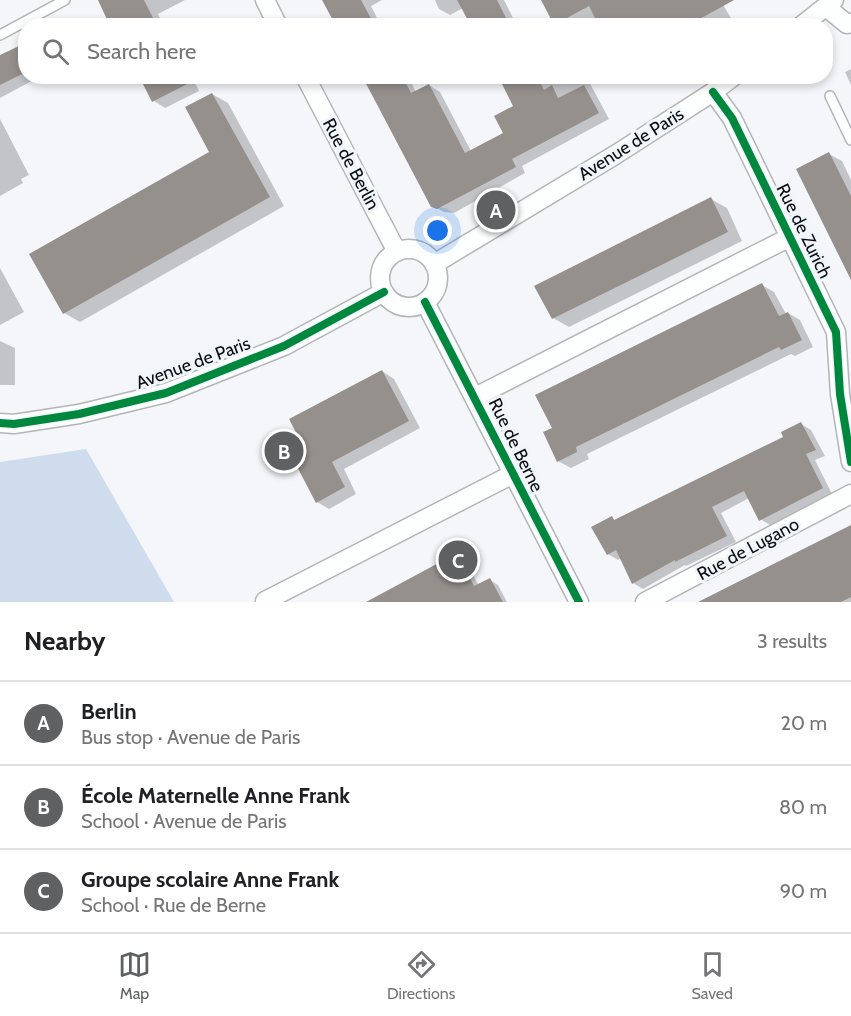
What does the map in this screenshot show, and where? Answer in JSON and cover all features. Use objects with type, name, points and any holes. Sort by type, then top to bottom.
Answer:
[{"type":"street","points":[[265,0],[275,18]]},
{"type":"street","points":[[811,18],[830,3],[847,24],[851,23]]},
{"type":"street","name":"Rue de Berlin","points":[[309,84],[397,252]]},
{"type":"street","name":"Avenue de Paris","points":[[434,264],[615,155],[724,84]]},
{"type":"street","name":"Rue de Zurich","points":[[713,92],[732,118],[790,237],[844,328],[840,394],[851,462]]},
{"type":"street","name":"Rue de Berne","points":[[475,397],[790,237]]},
{"type":"street","points":[[412,250],[423,253],[434,264],[438,282],[434,292],[425,302],[416,306],[395,304],[384,292],[380,273],[385,262],[397,252],[412,250]]},
{"type":"street","name":"Avenue de Paris","points":[[0,423],[14,424],[79,414],[166,393],[284,346],[384,292]]},
{"type":"street","name":"Rue de Berne","points":[[425,302],[579,602]]},
{"type":"street","name":"Rue de Berne","points":[[265,601],[513,474]]},
{"type":"street","name":"Rue de Lugano","points":[[645,602],[851,494]]},
{"type":"lane","points":[[32,18],[65,0]]},
{"type":"lane","points":[[0,35],[18,25]]},
{"type":"lane","points":[[830,96],[851,140]]},
{"type":"shaded area","points":[[86,449],[174,602],[0,602],[0,462]]},
{"type":"building","points":[[98,0],[144,0],[153,18],[106,18]]},
{"type":"building","points":[[322,0],[361,0],[371,18],[332,18]]},
{"type":"building","points":[[457,0],[497,0],[506,18],[467,18]]},
{"type":"building","points":[[541,0],[734,0],[701,18],[595,18],[589,6],[567,18],[550,18]]},
{"type":"building","points":[[18,46],[18,76],[0,85],[0,55]]},
{"type":"building","points":[[143,84],[187,84],[152,102]]},
{"type":"building","points":[[366,84],[406,84],[411,93],[429,84],[465,153],[503,133],[494,116],[513,106],[502,84],[541,84],[544,90],[552,85],[558,98],[584,85],[599,113],[512,159],[516,167],[437,209],[431,207]]},
{"type":"building","points":[[212,93],[270,197],[63,314],[29,254],[209,152],[185,107]]},
{"type":"building","points":[[829,152],[851,196],[851,280],[796,169]]},
{"type":"building","points":[[711,197],[728,232],[552,319],[534,286]]},
{"type":"building","points":[[762,283],[779,316],[788,312],[802,340],[781,350],[779,347],[576,447],[577,452],[557,462],[543,432],[552,428],[535,395]]},
{"type":"building","points":[[382,370],[409,421],[332,462],[345,487],[316,503],[292,457],[305,450],[289,419]]},
{"type":"building","points":[[801,422],[816,450],[806,454],[823,488],[759,521],[744,491],[712,507],[727,536],[675,562],[675,560],[632,584],[616,550],[607,555],[591,527],[612,516],[614,520],[783,437],[781,432]]},
{"type":"building","points":[[851,525],[851,597],[841,602],[698,602]]},
{"type":"building","points":[[457,553],[474,586],[490,578],[503,602],[366,602]]},
{"type":"cycle path","points":[[713,92],[732,118],[836,332],[840,394],[851,462]]},
{"type":"cycle path","points":[[0,423],[14,424],[79,414],[166,393],[284,346],[384,292]]},
{"type":"cycle path","points":[[425,302],[579,602]]},
{"type":"place","name":"Berlin","points":[[496,210]]},
{"type":"place","name":"École Maternelle Anne Frank","points":[[284,451]]},
{"type":"place","name":"Groupe scolaire Anne Frank","points":[[458,560]]}]
